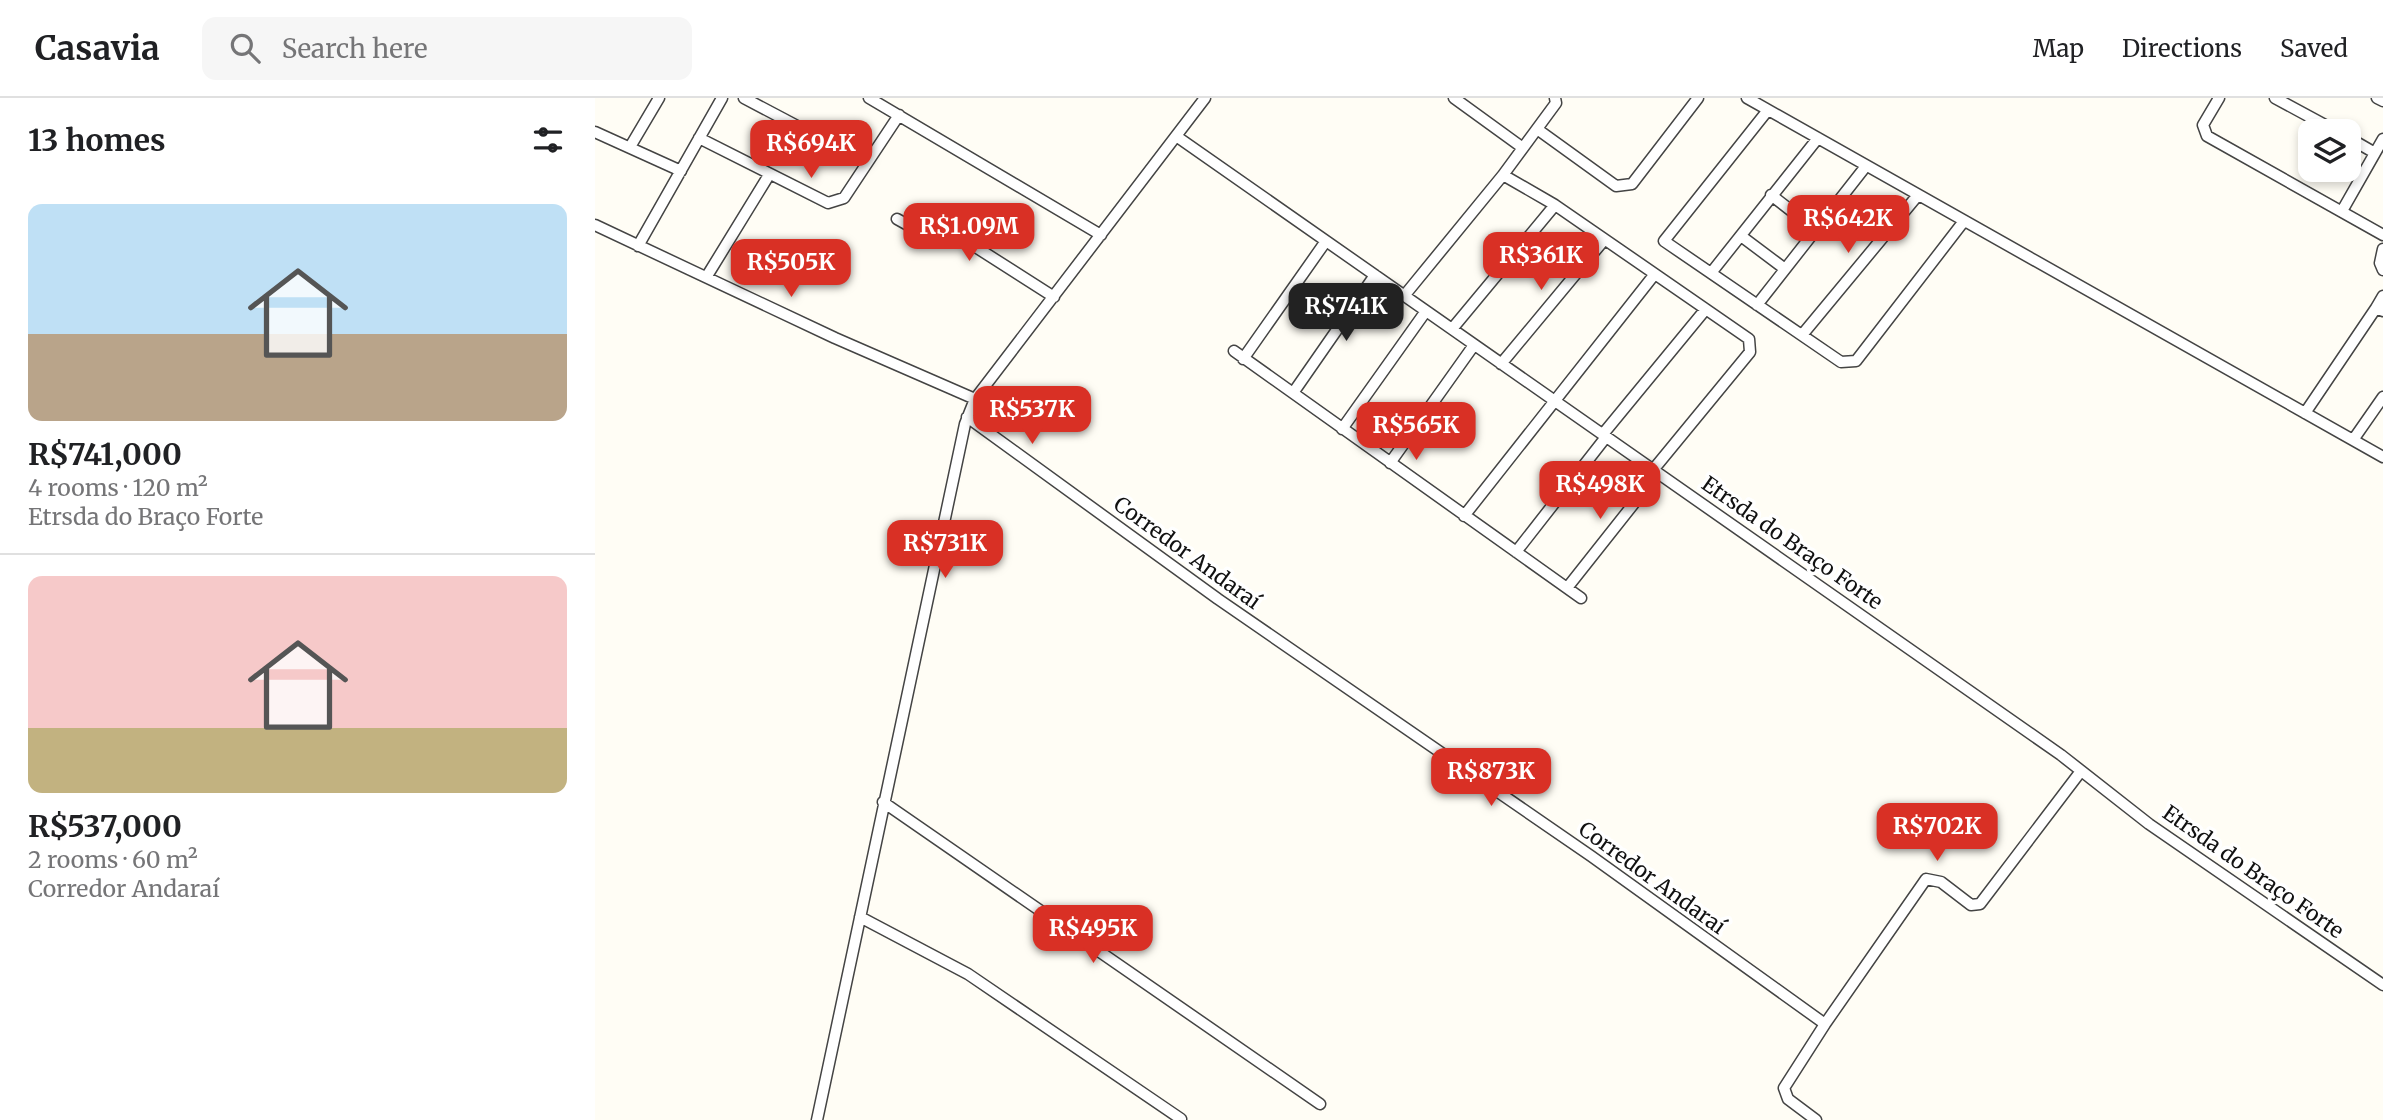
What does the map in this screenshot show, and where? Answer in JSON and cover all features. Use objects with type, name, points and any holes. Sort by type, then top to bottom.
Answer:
[{"type":"street","points":[[630,147],[659,98]]},
{"type":"street","points":[[638,246],[722,98]]},
{"type":"street","points":[[744,98],[867,163]]},
{"type":"street","points":[[869,98],[1101,235]]},
{"type":"street","points":[[817,1120],[938,541],[967,417],[975,399],[1205,98]]},
{"type":"street","points":[[1454,98],[1523,148]]},
{"type":"street","points":[[1404,296],[1503,175],[1556,103],[1555,98]]},
{"type":"street","points":[[1537,129],[1616,186],[1632,184],[1698,98]]},
{"type":"street","points":[[1747,98],[2383,457]]},
{"type":"street","points":[[2219,98],[2203,125],[2207,136],[2383,234]]},
{"type":"street","points":[[2275,98],[2314,119]]},
{"type":"street","points":[[2377,98],[2383,102]]},
{"type":"street","points":[[1768,110],[1664,241],[1841,362],[1856,361],[1964,221]]},
{"type":"street","points":[[699,138],[828,203],[843,198],[899,115]]},
{"type":"street","points":[[595,132],[681,171]]},
{"type":"street","name":"Etrsda do Braço Forte","points":[[1176,136],[2081,771],[2149,824],[2383,985]]},
{"type":"street","points":[[1711,273],[1818,138]]},
{"type":"street","points":[[2342,211],[2383,139]]},
{"type":"street","points":[[2361,145],[2375,153]]},
{"type":"street","points":[[1757,305],[1867,166]]},
{"type":"street","points":[[707,276],[769,175]]},
{"type":"street","points":[[1503,175],[1555,205],[1749,339],[1750,352],[1655,471],[1567,588]]},
{"type":"street","points":[[1771,195],[1816,230]]},
{"type":"street","points":[[1802,335],[1918,195]]},
{"type":"street","points":[[1452,329],[1555,205]]},
{"type":"street","points":[[897,219],[933,239],[960,237],[1054,297]]},
{"type":"street","points":[[595,225],[846,343],[975,399]]},
{"type":"street","points":[[1741,236],[1785,270]]},
{"type":"street","points":[[1501,364],[1604,240]]},
{"type":"street","points":[[1243,359],[1326,241]]},
{"type":"street","points":[[2383,249],[2380,263],[2383,270]]},
{"type":"street","points":[[1293,393],[1375,275]]},
{"type":"street","points":[[1464,516],[1654,275]]},
{"type":"street","points":[[2305,413],[2380,310],[2383,296]]},
{"type":"street","points":[[1516,552],[1705,310]]},
{"type":"street","points":[[1342,429],[1426,311]]},
{"type":"street","points":[[1390,463],[1474,345]]},
{"type":"street","points":[[1234,352],[1581,598]]},
{"type":"street","points":[[2353,440],[2383,397]]},
{"type":"street","name":"Corredor Andaraí","points":[[967,417],[1079,500],[1510,803],[1591,856],[1825,1024]]},
{"type":"street","points":[[1816,1120],[1788,1098],[1784,1087],[1926,878],[1941,882],[1972,905],[1980,904],[2081,771]]},
{"type":"street","points":[[883,802],[1320,1104]]},
{"type":"street","points":[[860,917],[968,974],[1181,1119]]}]
